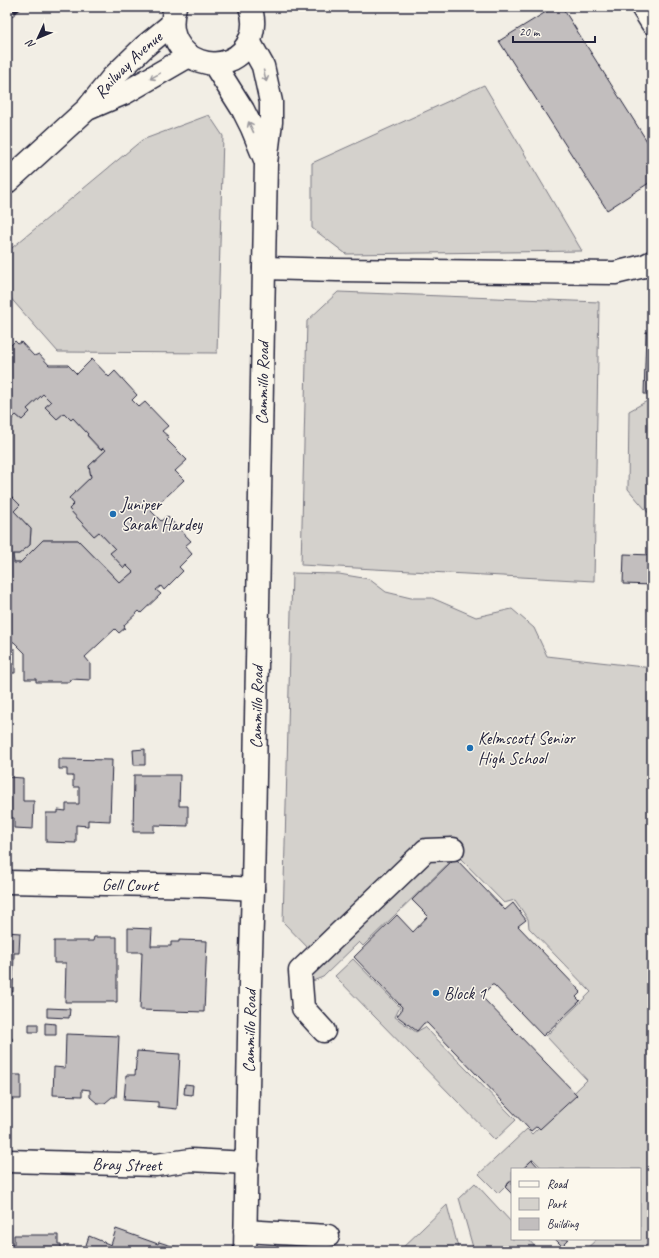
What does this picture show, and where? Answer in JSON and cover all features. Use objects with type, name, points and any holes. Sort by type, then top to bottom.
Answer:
[{"type":"main road","points":[[214,64],[223,62],[238,55],[251,23],[270,7]]},
{"type":"main road","points":[[642,7],[652,23]]},
{"type":"main road","name":"Railway Avenue","points":[[174,16],[173,34],[182,50],[196,60],[214,64]]},
{"type":"main road","name":"Railway Avenue","points":[[7,182],[87,109],[112,78],[174,16]]},
{"type":"main road","name":"Cammillo Road","points":[[245,1241],[266,163],[271,122],[271,102],[251,23]]},
{"type":"main road","name":"Railway Avenue","points":[[87,109],[125,93],[189,56]]},
{"type":"main road","name":"Cammillo Road","points":[[214,64],[243,110],[266,163]]},
{"type":"main road","points":[[264,268],[615,273],[644,266],[652,262]]},
{"type":"main road","points":[[324,1031],[303,1008],[300,971],[426,850],[453,849]]},
{"type":"main road","name":"Gell Court","points":[[7,882],[204,886],[253,889]]},
{"type":"main road","name":"Bray Street","points":[[7,1161],[156,1165],[191,1160],[247,1163]]},
{"type":"main road","points":[[245,1241],[328,1236]]},
{"type":"green space","points":[[484,85],[582,251],[346,254],[312,228],[312,163]]},
{"type":"green space","points":[[209,115],[223,136],[217,353],[58,352],[7,294],[7,252],[142,140]]},
{"type":"green space","points":[[338,292],[599,302],[594,581],[301,565],[307,321]]},
{"type":"green space","points":[[43,394],[51,402],[45,407],[57,419],[64,413],[71,420],[73,418],[100,450],[103,448],[106,450],[89,466],[91,477],[69,498],[74,504],[69,509],[94,536],[99,532],[115,549],[111,553],[123,567],[126,565],[133,572],[120,583],[78,540],[43,540],[20,563],[14,563],[13,554],[19,554],[30,545],[31,529],[14,511],[7,492],[7,424],[16,415],[22,420],[30,412],[27,409]]},
{"type":"green space","points":[[649,400],[652,400],[652,516],[628,489],[629,411]]},
{"type":"green space","points":[[292,573],[339,574],[369,579],[386,592],[411,598],[432,598],[476,617],[512,609],[534,628],[547,656],[652,668],[652,1251],[584,1251],[596,1240],[641,1240],[641,1168],[542,1168],[533,1159],[523,1168],[511,1168],[511,1180],[498,1193],[479,1174],[527,1129],[532,1134],[587,1080],[546,1036],[591,992],[529,928],[528,919],[515,900],[504,903],[457,855],[458,839],[424,841],[310,950],[283,922]]},
{"type":"green space","points":[[457,855],[363,946],[359,942],[323,977],[310,982],[310,974],[431,856]]},
{"type":"green space","points":[[353,959],[400,1007],[395,1017],[416,1032],[425,1027],[516,1120],[495,1140],[335,976]]},
{"type":"green space","points":[[475,1183],[511,1222],[511,1240],[529,1240],[539,1251],[474,1251],[459,1198]]},
{"type":"green space","points":[[447,1205],[459,1251],[399,1251]]},
{"type":"building","points":[[554,7],[562,7],[652,149],[652,181],[607,210],[499,41]]},
{"type":"building","points":[[646,332],[652,332],[652,394],[644,394]]},
{"type":"building","name":"Juniper Sarah Hardey","points":[[15,341],[18,344],[21,342],[34,356],[39,354],[49,365],[68,365],[77,374],[92,359],[109,377],[115,371],[137,395],[132,400],[139,407],[145,402],[168,426],[162,431],[169,437],[167,440],[187,460],[175,471],[184,480],[151,511],[161,521],[167,516],[191,541],[185,546],[192,554],[179,567],[183,571],[164,590],[161,586],[156,590],[161,594],[141,613],[139,611],[124,625],[125,628],[119,633],[115,629],[85,657],[90,663],[90,680],[71,679],[70,682],[36,682],[36,679],[25,679],[25,653],[14,642],[7,641],[7,492],[20,505],[14,511],[31,529],[30,545],[19,554],[13,554],[14,563],[20,563],[43,540],[78,540],[120,583],[133,572],[126,565],[124,568],[110,553],[115,549],[99,532],[94,536],[69,509],[74,504],[69,498],[91,477],[89,466],[106,450],[103,448],[101,450],[73,418],[71,420],[64,413],[57,419],[45,407],[51,402],[43,394],[27,409],[30,412],[22,420],[16,415],[7,424],[7,349]]},
{"type":"building","points":[[624,554],[652,555],[652,585],[623,584]]},
{"type":"building","points":[[7,649],[15,649],[15,673],[7,673]]},
{"type":"building","points":[[145,749],[145,765],[134,765],[133,750]]},
{"type":"building","points":[[59,759],[112,760],[110,821],[88,820],[88,826],[76,825],[76,843],[46,842],[46,813],[58,813],[58,810],[66,811],[66,804],[79,804],[79,787],[73,787],[73,776],[67,776],[67,769],[59,769]]},
{"type":"building","points":[[134,775],[180,775],[179,806],[188,806],[188,826],[154,825],[154,832],[133,832]]},
{"type":"building","points":[[7,777],[23,778],[23,801],[34,801],[33,829],[14,828],[14,818],[7,818]]},
{"type":"building","name":"Block 1","points":[[455,858],[505,910],[513,903],[526,920],[518,926],[581,992],[576,997],[580,1001],[543,1036],[494,985],[492,985],[482,995],[482,997],[577,1095],[540,1129],[537,1126],[531,1131],[427,1023],[424,1023],[417,1031],[397,1016],[402,1007],[354,957],[397,915],[413,932],[428,916],[412,900]]},
{"type":"building","points":[[128,928],[152,929],[151,946],[171,946],[171,942],[179,942],[179,940],[207,941],[204,1012],[140,1010],[142,952],[128,952]]},
{"type":"building","points":[[7,932],[20,933],[19,953],[14,953],[13,992],[7,991]]},
{"type":"building","points":[[94,937],[117,937],[117,1002],[65,1002],[66,963],[54,963],[54,941],[93,941]]},
{"type":"building","points":[[47,1008],[70,1009],[69,1018],[47,1017]]},
{"type":"building","points":[[45,1023],[56,1024],[56,1035],[45,1035]]},
{"type":"building","points":[[29,1024],[38,1024],[38,1032],[29,1032]]},
{"type":"building","points":[[66,1034],[119,1036],[116,1097],[112,1097],[105,1103],[97,1103],[90,1097],[90,1090],[82,1089],[82,1096],[53,1095],[54,1067],[65,1068]]},
{"type":"building","points":[[7,1038],[12,1038],[12,1075],[21,1075],[21,1099],[7,1099]]},
{"type":"building","points":[[137,1051],[180,1054],[177,1109],[158,1107],[158,1102],[124,1100],[126,1075],[135,1075]]},
{"type":"building","points":[[185,1084],[193,1085],[192,1095],[184,1094]]},
{"type":"building","points":[[532,1160],[539,1168],[524,1168]]},
{"type":"building","points":[[511,1181],[511,1193],[505,1187]]},
{"type":"building","points":[[116,1229],[158,1244],[159,1242],[178,1248],[177,1251],[84,1251],[89,1236],[111,1245]]},
{"type":"building","points":[[14,1235],[58,1235],[58,1244],[61,1244],[61,1251],[10,1251],[10,1244],[14,1244]]},
{"type":"building","points":[[556,1240],[568,1240],[562,1246]]},
{"type":"railway","points":[[7,18],[20,7]]},
{"type":"place","name":"Juniper Sarah Hardey","points":[[113,514]]},
{"type":"place","name":"Kelmscott Senior High School","points":[[470,748]]},
{"type":"place","name":"Block 1","points":[[436,993]]}]
